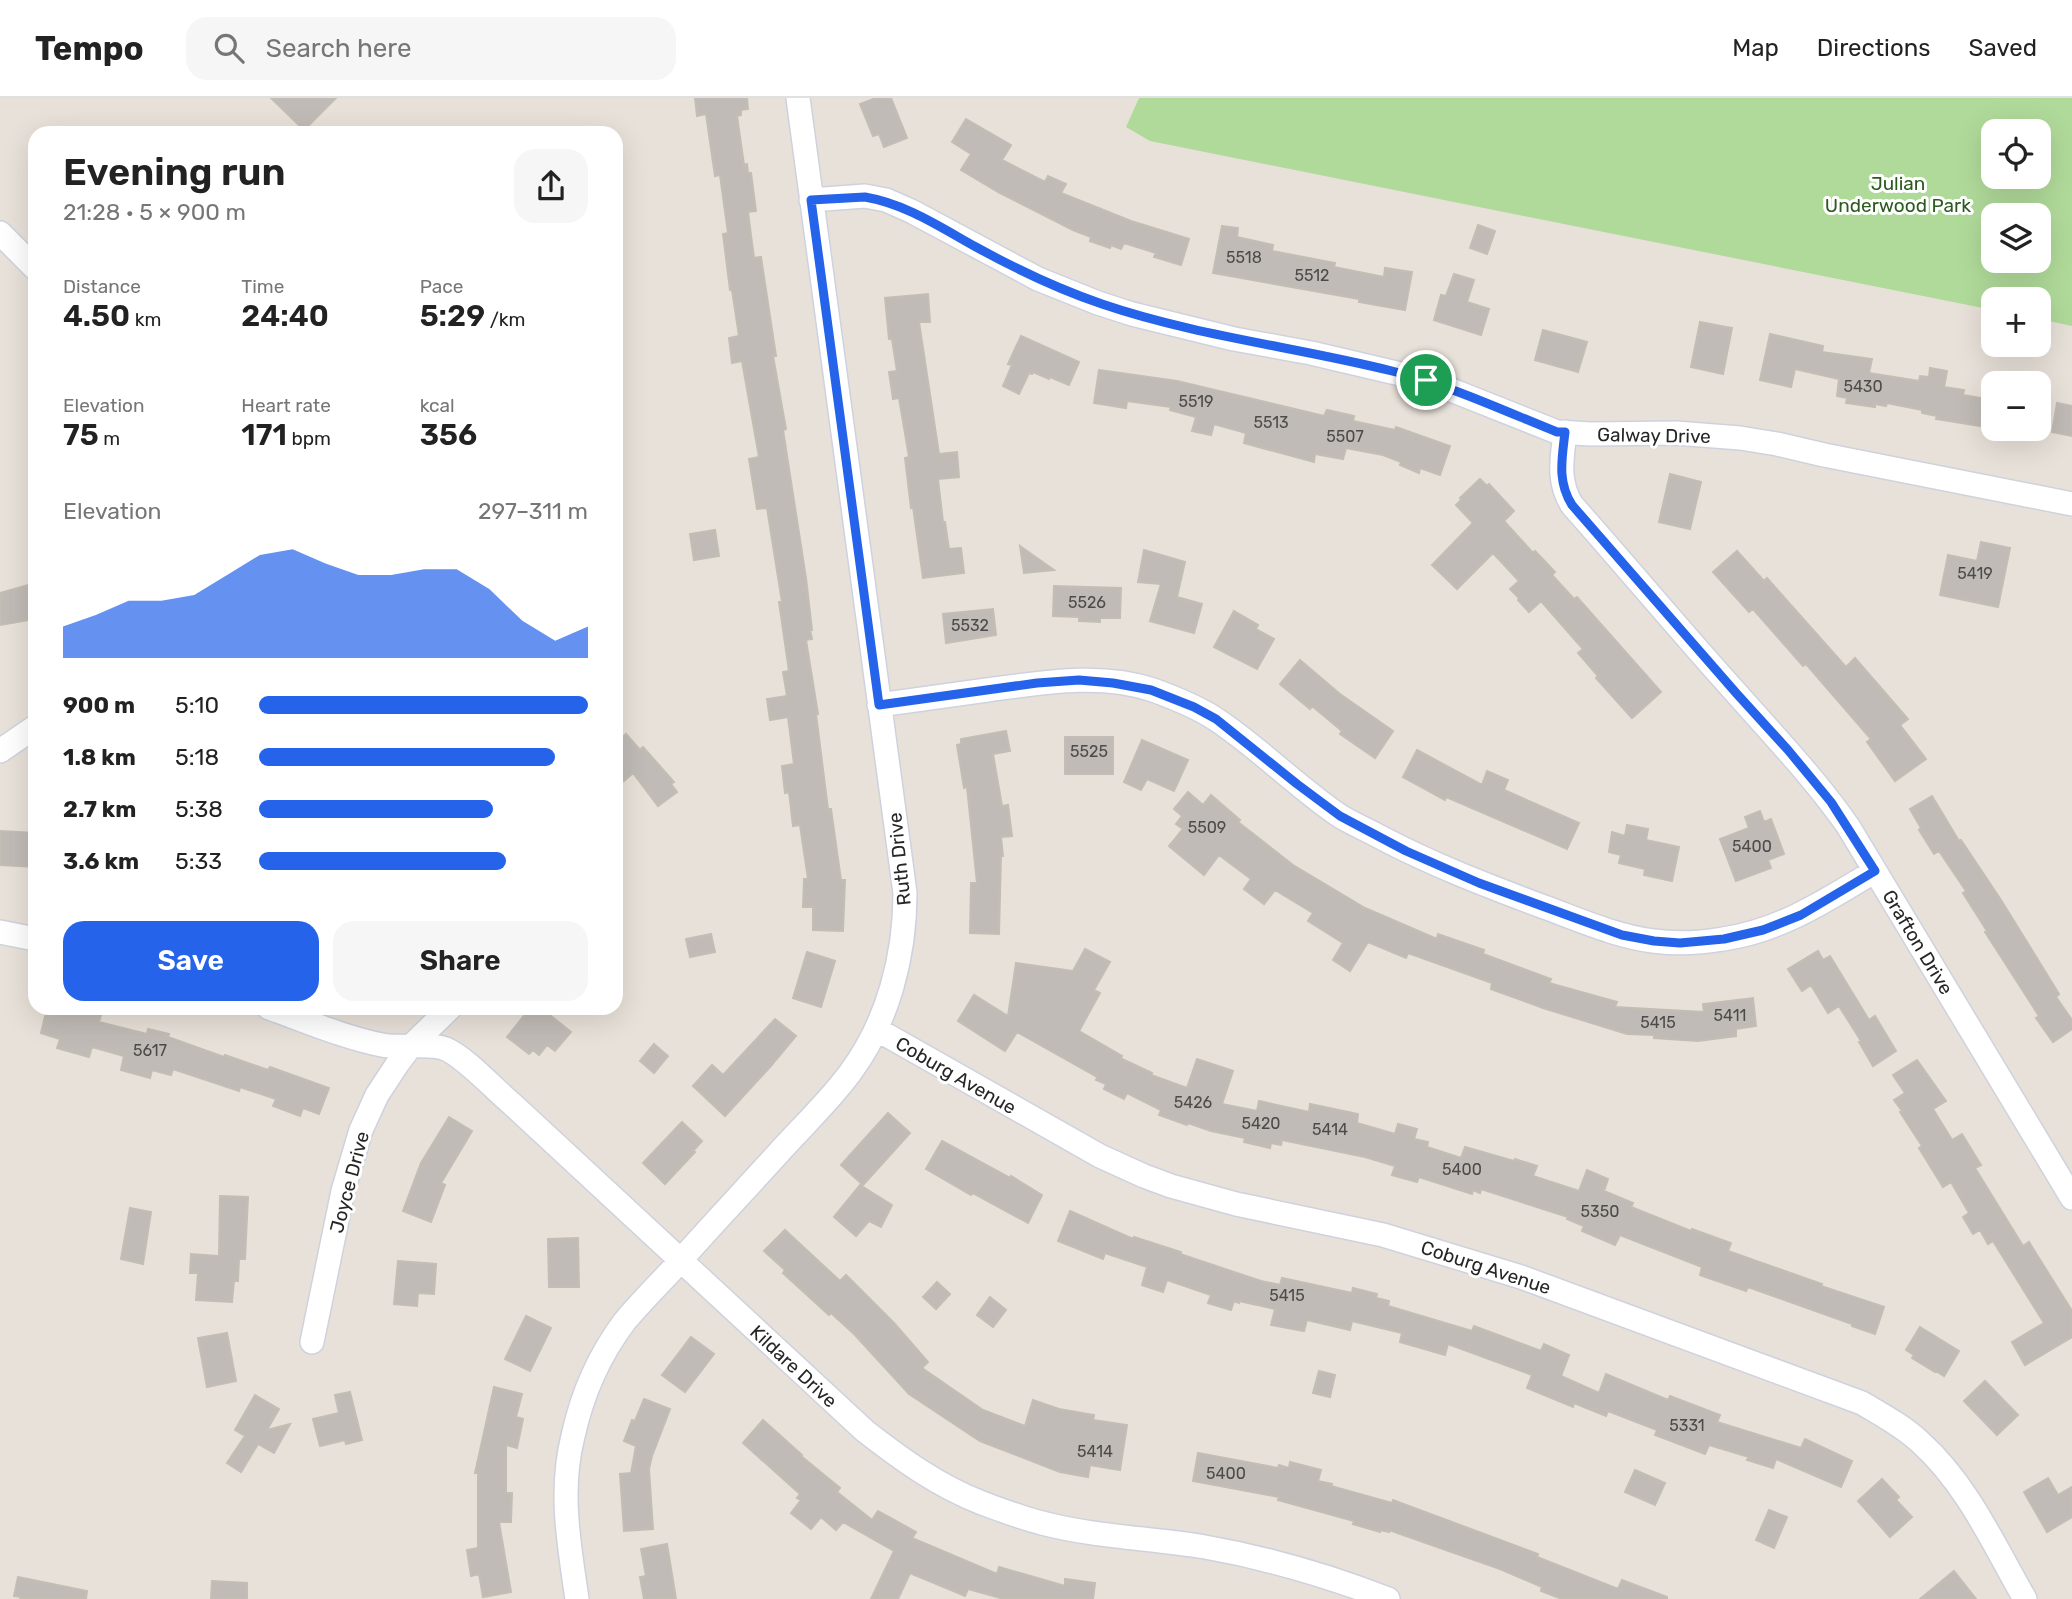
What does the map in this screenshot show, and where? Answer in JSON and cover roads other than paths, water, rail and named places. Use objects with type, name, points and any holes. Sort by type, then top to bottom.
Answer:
[{"type":"street","name":"Ruth Drive","points":[[577,1599],[566,1523],[567,1468],[572,1437],[593,1376],[625,1321],[824,1106],[852,1071],[876,1029],[894,985],[905,917],[905,893],[798,98]]},
{"type":"street","name":"Galway Drive","points":[[811,200],[865,197],[886,200],[1038,279],[1098,303],[1234,339],[1311,353],[1426,380],[1557,432],[1676,433],[1740,438],[2072,504]]},
{"type":"street","points":[[0,233],[28,261]]},
{"type":"street","name":"Grafton Drive","points":[[1565,432],[1560,467],[1562,484],[1572,505],[1831,802],[2072,1198]]},
{"type":"street","points":[[879,705],[1037,683],[1079,680],[1151,690],[1216,719],[1340,816],[1406,851],[1479,883],[1622,935],[1654,941],[1680,943],[1724,939],[1763,930],[1801,915],[1875,871]]},
{"type":"street","points":[[0,751],[28,732]]},
{"type":"street","points":[[0,932],[28,938]]},
{"type":"street","name":"Kildare Drive","points":[[290,1015],[363,1040],[397,1047],[431,1046],[446,1049],[465,1063],[864,1431],[910,1465],[955,1491],[1042,1523],[1208,1548],[1314,1573],[1388,1599]]},
{"type":"street","name":"Joyce Drive","points":[[312,1342],[352,1155],[361,1130],[387,1078],[410,1047],[443,1015]]},
{"type":"street","name":"Coburg Avenue","points":[[876,1029],[1089,1150],[1144,1176],[1236,1204],[1384,1235],[1521,1277],[1862,1403],[1893,1421],[1920,1442],[1951,1475],[1966,1496],[2025,1599]]},
{"type":"park label","name":"Julian Underwood Park","points":[[1898,194]]}]
